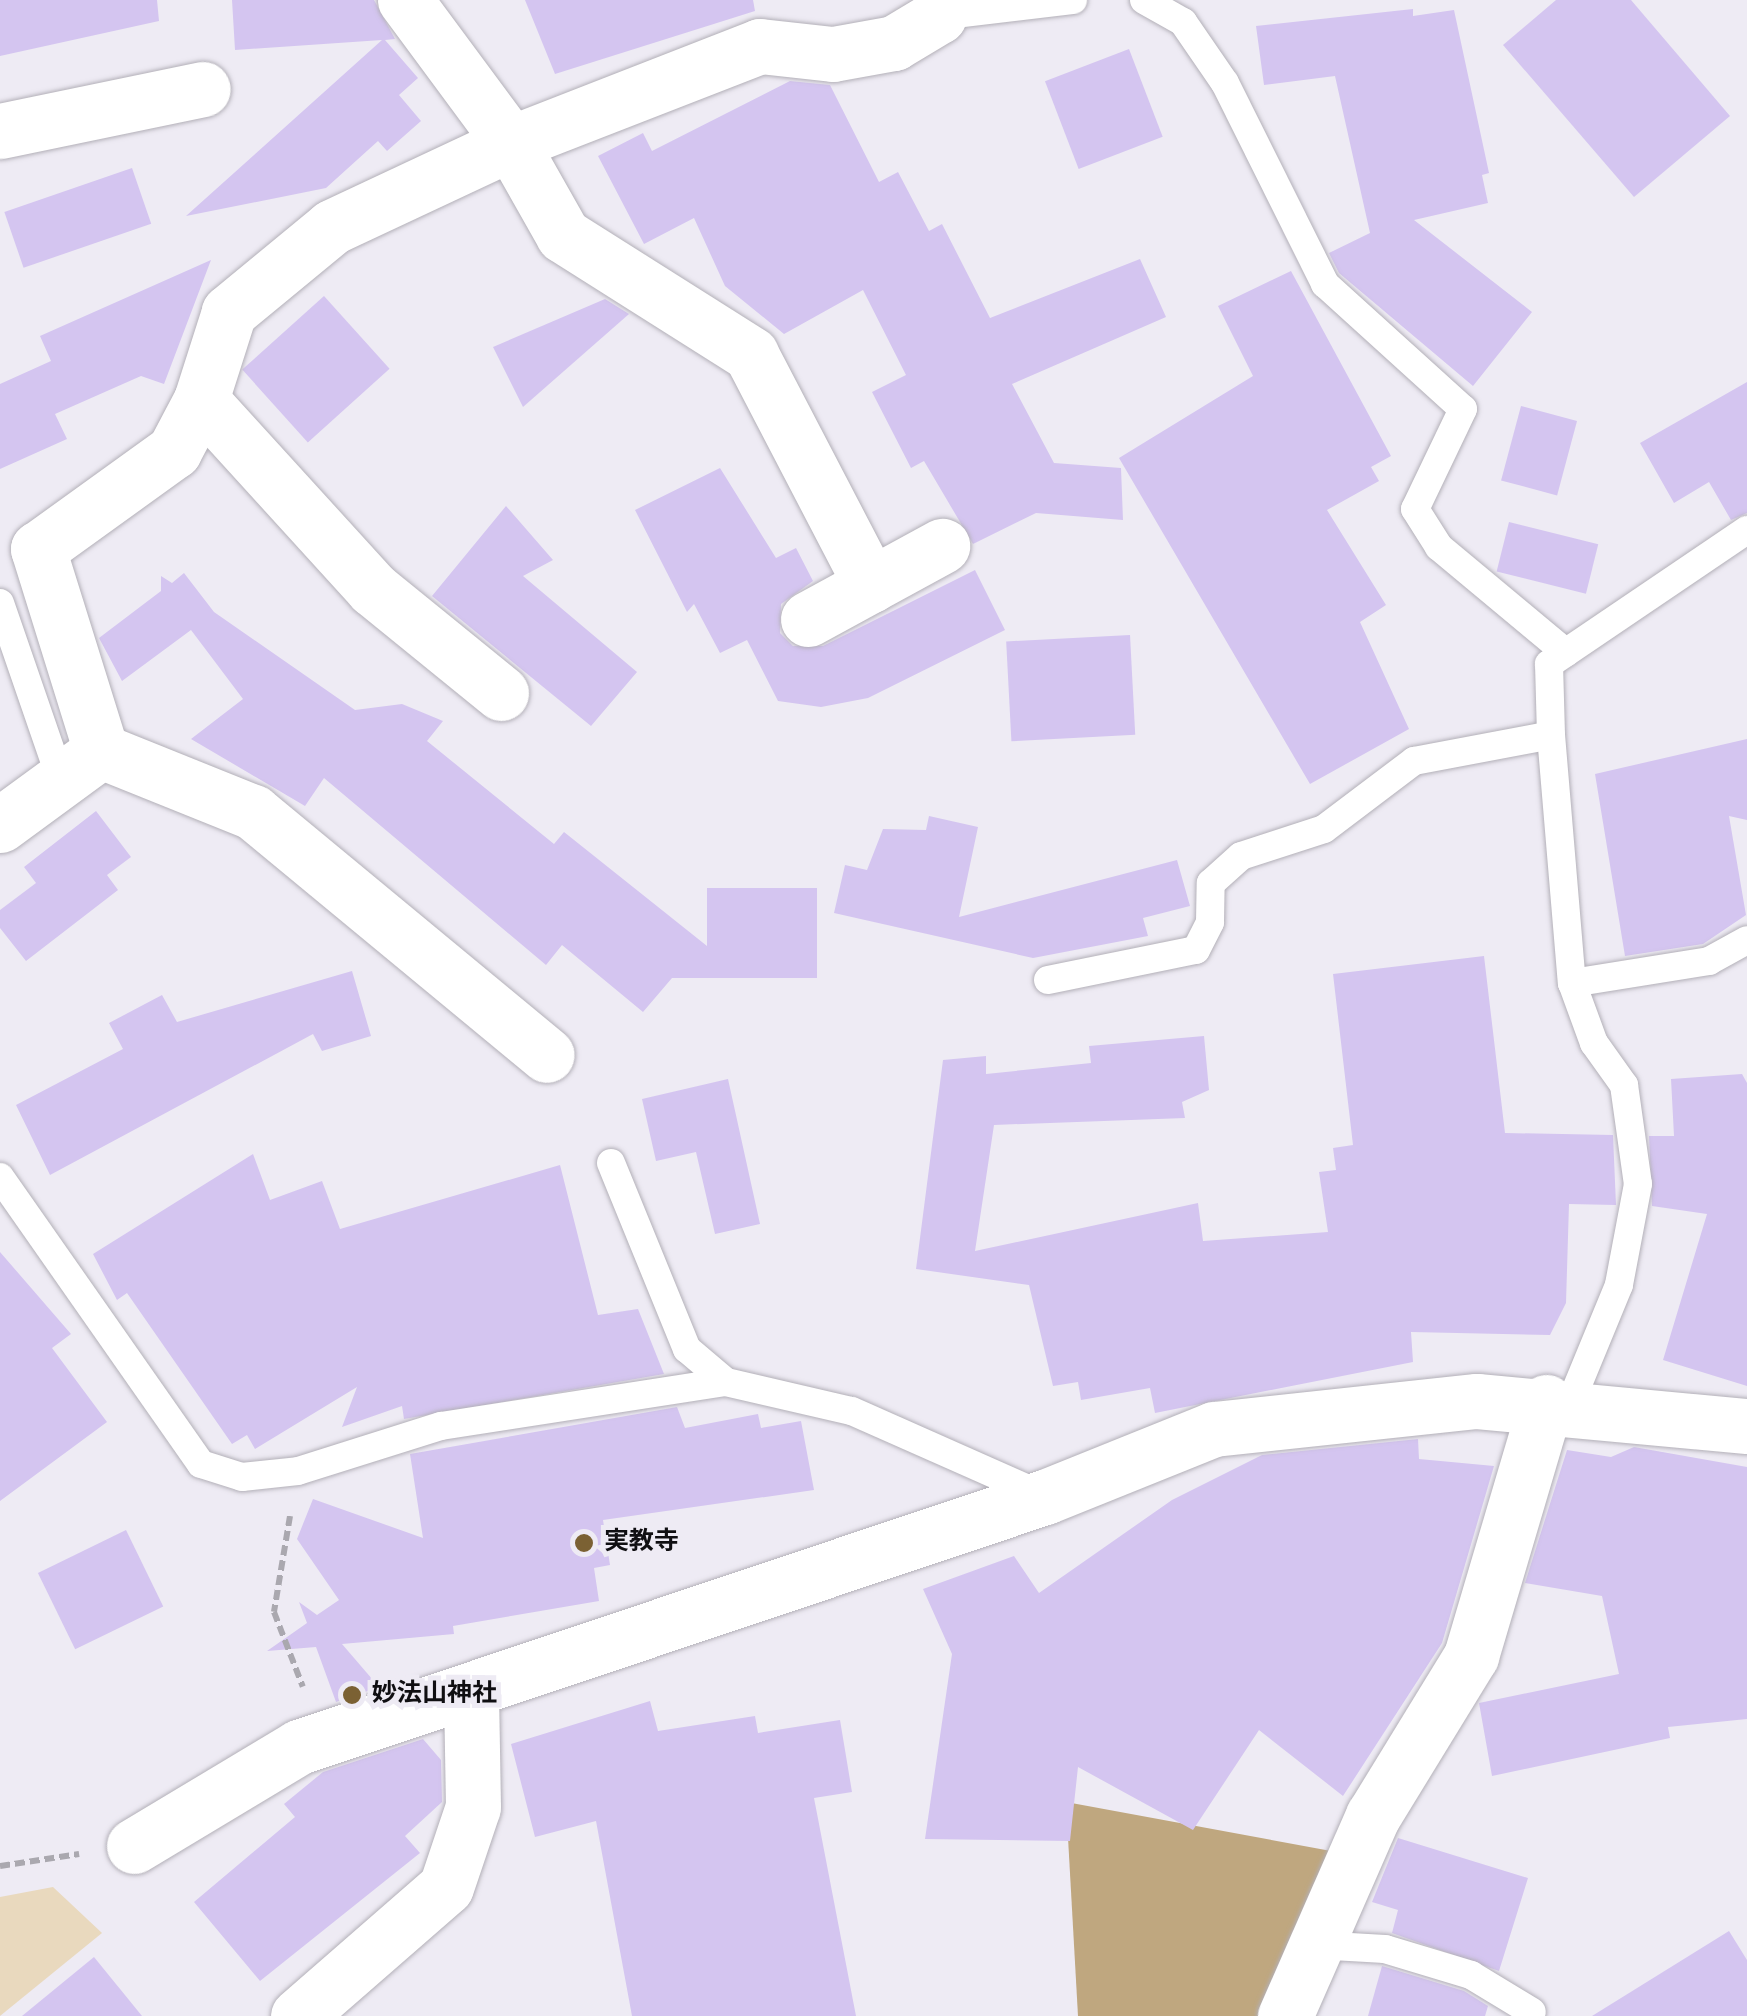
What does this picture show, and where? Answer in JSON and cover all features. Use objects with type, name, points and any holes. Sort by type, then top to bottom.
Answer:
[{"type":"street","points":[[404,0],[511,143],[563,235],[751,354],[872,585]]},
{"type":"street","points":[[81,766],[38,549],[174,451],[201,400],[230,312],[332,227],[511,143],[760,46],[832,54],[894,43],[940,8]]},
{"type":"street","points":[[0,130],[202,89]]},
{"type":"street","points":[[201,400],[373,589],[501,693]]},
{"type":"street","points":[[808,619],[942,546]]},
{"type":"street","points":[[0,825],[81,766]]},
{"type":"street","points":[[81,766],[253,812],[547,1054]]},
{"type":"street","points":[[134,1846],[299,1747],[470,1695],[1045,1497],[1214,1429],[1558,1403],[1747,1426]]},
{"type":"street","points":[[1285,2016],[1372,1816],[1472,1656],[1558,1403]]},
{"type":"street","points":[[298,2016],[446,1887],[473,1807],[470,1695]]},
{"type":"lane","points":[[940,8],[1072,0]]},
{"type":"lane","points":[[1144,0],[1183,22],[1225,84],[1325,284],[1463,408],[1414,508],[1431,534],[1566,653]]},
{"type":"lane","points":[[1558,1403],[1619,1285],[1638,1184],[1624,1085],[1594,1043],[1572,983],[1551,736],[1549,664],[1747,530]]},
{"type":"lane","points":[[0,603],[81,766]]},
{"type":"lane","points":[[1048,980],[1196,950],[1210,922],[1210,883],[1240,856],[1324,829],[1414,760],[1551,736]]},
{"type":"lane","points":[[1572,983],[1709,961],[1747,940]]},
{"type":"lane","points":[[611,1163],[686,1348],[726,1382]]},
{"type":"lane","points":[[0,1178],[201,1464],[242,1477],[298,1471],[441,1426],[726,1382],[852,1410],[1045,1497]]},
{"type":"lane","points":[[1315,1944],[1385,1950],[1472,1975],[1532,2012]]},
{"type":"path","points":[[298,1471],[274,1612],[324,1742]]},
{"type":"path","points":[[0,1866],[134,1846]]},
{"type":"shaded area","points":[[1066,1802],[1331,1851],[1297,2016],[1078,2016]]},
{"type":"shaded area","points":[[53,1887],[102,1933],[0,2016],[0,1897]]},
{"type":"building","points":[[0,0],[157,0],[159,21],[0,56]]},
{"type":"building","points":[[232,0],[374,0],[395,39],[385,40],[418,78],[399,95],[421,121],[387,151],[378,141],[326,188],[186,216],[382,40],[235,50]]},
{"type":"building","points":[[525,0],[753,0],[755,11],[555,74]]},
{"type":"building","points":[[1556,0],[1631,0],[1730,116],[1634,197],[1503,45]]},
{"type":"building","points":[[1413,9],[1413,16],[1454,10],[1489,173],[1482,175],[1488,203],[1414,220],[1532,312],[1473,386],[1339,273],[1329,253],[1370,233],[1335,76],[1264,85],[1256,26]]},
{"type":"building","points":[[1129,49],[1163,137],[1079,169],[1045,81]]},
{"type":"building","points":[[790,81],[830,85],[879,182],[898,172],[929,231],[942,224],[990,318],[1140,259],[1166,317],[1012,384],[1054,463],[1121,468],[1123,520],[1036,513],[973,544],[924,461],[911,468],[872,392],[906,375],[863,290],[784,334],[725,286],[694,218],[644,244],[598,156],[643,133],[652,151]]},
{"type":"building","points":[[132,168],[151,224],[24,268],[4,212]]},
{"type":"building","points":[[211,260],[164,384],[141,376],[55,414],[67,439],[0,469],[0,384],[51,361],[40,336]]},
{"type":"building","points":[[1291,271],[1391,456],[1371,467],[1379,481],[1327,510],[1386,605],[1360,622],[1409,729],[1310,784],[1119,458],[1253,376],[1218,306]]},
{"type":"building","points":[[324,296],[390,369],[308,442],[242,370]]},
{"type":"building","points":[[605,299],[629,314],[523,407],[493,347]]},
{"type":"building","points":[[1747,382],[1747,513],[1731,520],[1709,482],[1674,503],[1640,443]]},
{"type":"building","points":[[1521,406],[1577,421],[1557,495],[1501,480]]},
{"type":"building","points":[[720,468],[776,558],[796,548],[813,581],[781,604],[780,633],[793,646],[823,646],[975,570],[1005,630],[868,698],[821,707],[778,701],[747,640],[720,653],[694,604],[687,612],[635,510]]},
{"type":"building","points":[[506,506],[553,560],[523,576],[637,672],[591,726],[432,596]]},
{"type":"building","points":[[1509,522],[1598,544],[1586,594],[1497,571]]},
{"type":"building","points":[[184,573],[214,612],[355,710],[402,704],[443,721],[427,741],[554,844],[564,832],[707,946],[707,888],[817,888],[817,978],[672,978],[643,1012],[562,945],[546,965],[324,778],[305,806],[191,739],[243,699],[191,630],[122,681],[99,638],[161,591],[161,576],[172,583]]},
{"type":"building","points":[[1130,635],[1135,735],[1011,741],[1006,641]]},
{"type":"building","points":[[1747,739],[1747,820],[1729,816],[1746,915],[1703,944],[1625,956],[1595,774]]},
{"type":"building","points":[[96,811],[131,857],[107,875],[118,890],[26,961],[0,928],[0,910],[36,883],[24,867]]},
{"type":"building","points":[[929,816],[978,827],[959,917],[1177,860],[1190,906],[1143,918],[1148,936],[1033,958],[834,913],[845,865],[867,870],[883,829],[926,830]]},
{"type":"building","points":[[1484,956],[1505,1133],[1613,1135],[1616,1205],[1569,1204],[1566,1303],[1550,1335],[1411,1332],[1413,1362],[1155,1413],[1150,1388],[1081,1400],[1078,1382],[1053,1386],[1029,1285],[916,1269],[943,1060],[986,1056],[986,1074],[1091,1063],[1089,1046],[1204,1036],[1209,1090],[1182,1102],[1185,1118],[994,1125],[975,1251],[1198,1203],[1203,1241],[1328,1232],[1319,1172],[1336,1170],[1333,1148],[1353,1145],[1333,974]]},
{"type":"building","points":[[352,971],[371,1036],[322,1051],[313,1034],[50,1175],[16,1105],[123,1049],[109,1023],[162,995],[177,1022]]},
{"type":"building","points":[[1742,1074],[1747,1083],[1747,1386],[1663,1360],[1707,1214],[1652,1206],[1649,1136],[1674,1136],[1671,1079]]},
{"type":"building","points":[[728,1079],[760,1224],[715,1234],[696,1152],[656,1161],[642,1099]]},
{"type":"building","points":[[253,1154],[270,1200],[322,1181],[340,1229],[560,1165],[598,1315],[638,1309],[664,1374],[404,1419],[402,1406],[342,1427],[357,1387],[255,1449],[247,1435],[232,1444],[127,1293],[117,1300],[93,1254]]},
{"type":"building","points":[[0,1252],[71,1334],[52,1348],[107,1422],[0,1501]]},
{"type":"building","points":[[677,1407],[685,1428],[758,1414],[761,1428],[801,1421],[814,1490],[603,1520],[610,1565],[594,1568],[599,1601],[453,1626],[454,1634],[342,1644],[379,1687],[336,1702],[316,1647],[267,1651],[307,1623],[299,1602],[317,1615],[339,1600],[297,1539],[313,1499],[423,1538],[410,1454]]},
{"type":"building","points":[[1418,1439],[1419,1459],[1494,1466],[1442,1643],[1343,1796],[1259,1730],[1193,1830],[1078,1767],[1070,1841],[925,1839],[952,1654],[923,1589],[1014,1556],[1039,1593],[1172,1500],[1262,1455]]},
{"type":"building","points":[[1634,1447],[1747,1467],[1747,1719],[1668,1727],[1670,1738],[1492,1776],[1479,1703],[1619,1674],[1602,1596],[1525,1583],[1567,1450],[1611,1457]]},
{"type":"building","points":[[126,1530],[163,1606],[75,1649],[38,1573]]},
{"type":"building","points":[[650,1701],[658,1731],[755,1716],[758,1733],[840,1720],[852,1792],[814,1798],[856,2016],[632,2016],[596,1821],[535,1837],[511,1744]]},
{"type":"building","points":[[423,1739],[441,1760],[442,1802],[405,1836],[420,1853],[260,1981],[194,1902],[295,1817],[284,1804],[323,1772]]},
{"type":"building","points":[[1398,1838],[1528,1878],[1499,1971],[1392,1933],[1398,1910],[1372,1902]]},
{"type":"building","points":[[1729,1931],[1747,1960],[1747,2016],[1592,2016]]},
{"type":"building","points":[[94,1957],[142,2016],[22,2016]]},
{"type":"building","points":[[1382,1966],[1464,1991],[1488,2006],[1485,2016],[1368,2016]]},
{"type":"place","name":"実教寺","points":[[584,1543]]},
{"type":"place","name":"妙法山神社","points":[[352,1695]]}]
